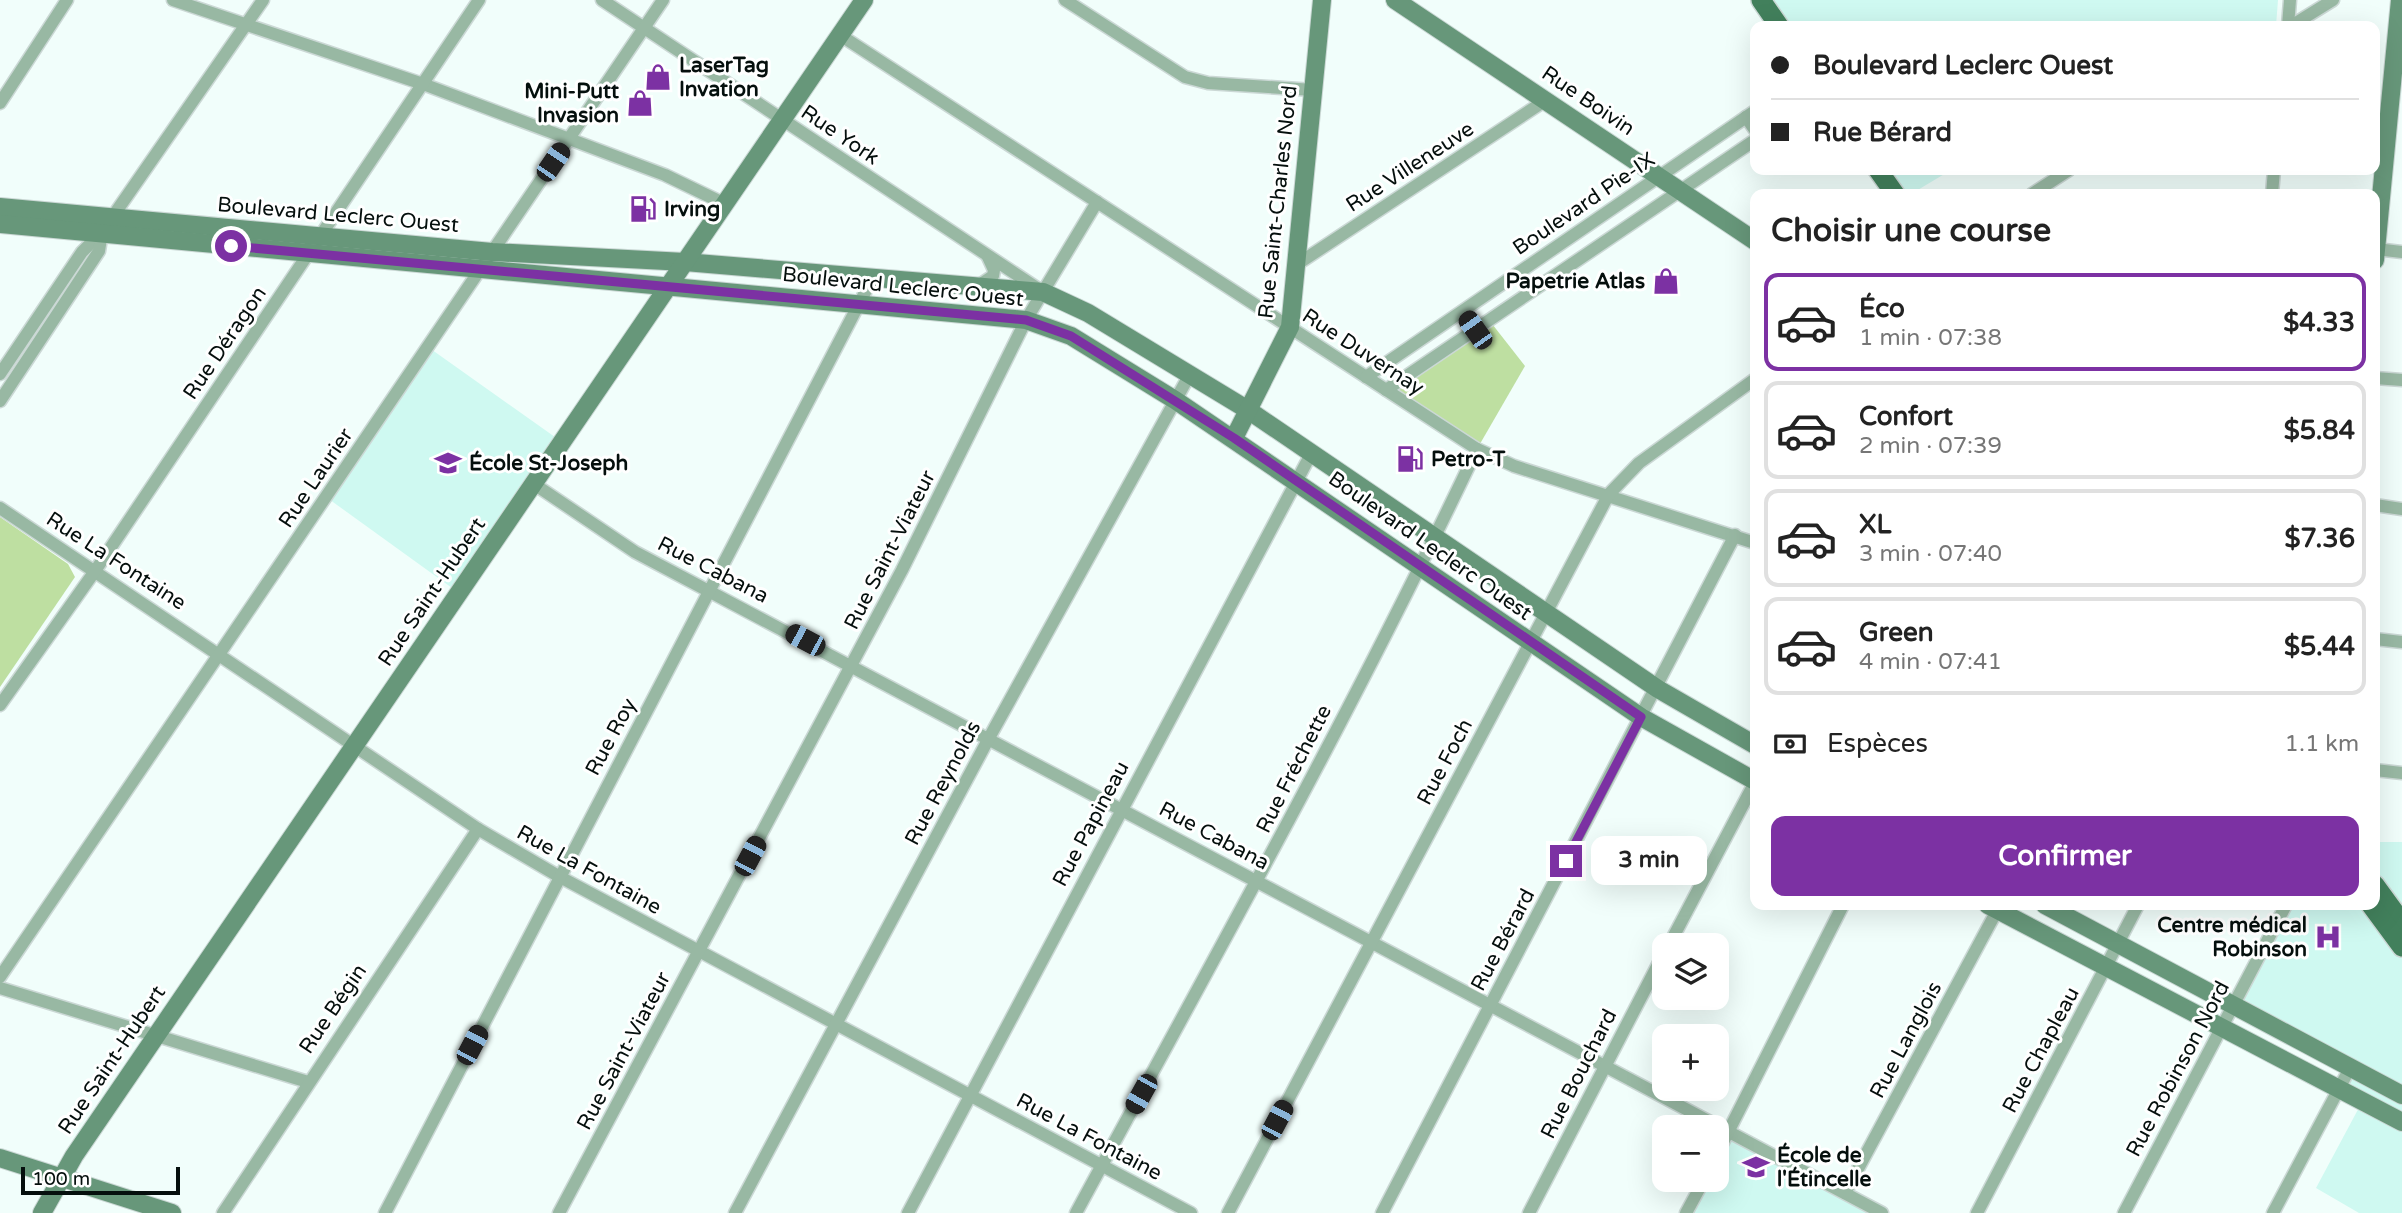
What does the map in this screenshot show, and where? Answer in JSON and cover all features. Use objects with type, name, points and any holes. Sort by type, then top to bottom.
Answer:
[{"type":"main road","points":[[1761,0],[1776,21]]},
{"type":"main road","points":[[2380,892],[2402,922]]},
{"type":"main road","points":[[2375,910],[2402,947]]},
{"type":"street","points":[[0,103],[67,0]]},
{"type":"street","points":[[173,0],[423,83],[665,175],[725,204]]},
{"type":"street","points":[[0,374],[82,252],[107,224],[262,0]]},
{"type":"street","name":"Rue Déragon","points":[[0,705],[95,571],[479,0]]},
{"type":"street","name":"Rue York","points":[[602,0],[1043,292]]},
{"type":"street","name":"Rue Laurier","points":[[0,977],[663,0]]},
{"type":"street","name":"Rue Saint-Hubert","points":[[41,1213],[61,1177],[156,1036],[864,0]]},
{"type":"street","points":[[1065,0],[1185,77],[1208,83],[1313,90]]},
{"type":"street","name":"Rue Saint-Charles Nord","points":[[1234,438],[1290,327],[1322,0]]},
{"type":"street","name":"Rue Boivin","points":[[1395,0],[1750,238]]},
{"type":"street","points":[[2290,0],[2290,21]]},
{"type":"street","points":[[2298,21],[2333,0]]},
{"type":"street","points":[[2380,190],[2400,0]]},
{"type":"street","name":"Rue Duvernay","points":[[840,35],[1477,449],[1514,466],[1609,494],[1750,541]]},
{"type":"street","name":"Rue Villeneuve","points":[[1296,265],[1546,100]]},
{"type":"street","name":"Boulevard Pie-IX","points":[[1366,377],[1750,115]]},
{"type":"street","name":"Boulevard Pie-IX","points":[[1386,390],[1750,143]]},
{"type":"street","points":[[2040,189],[2061,175]]},
{"type":"street","name":"Rue Saint-Viateur","points":[[559,1213],[852,665],[965,446],[1026,320],[1097,202]]},
{"type":"street","name":"Boulevard Leclerc Ouest","points":[[0,208],[308,254],[1026,320],[1071,336],[1175,400],[1641,717],[1750,778]]},
{"type":"street","name":"Boulevard Leclerc Ouest","points":[[0,224],[107,224],[319,237],[492,252],[685,262],[1043,292],[1088,313],[1248,410],[1658,689],[1750,742]]},
{"type":"street","points":[[0,401],[99,251],[107,224]]},
{"type":"street","points":[[1585,227],[1599,246]]},
{"type":"street","points":[[2380,254],[2402,252]]},
{"type":"street","points":[[978,286],[993,276],[994,270],[988,256]]},
{"type":"street","points":[[1516,274],[1529,293]]},
{"type":"street","name":"Rue Roy","points":[[384,1213],[872,279]]},
{"type":"street","points":[[1462,311],[1475,330]]},
{"type":"street","name":"Rue Reynolds","points":[[735,1213],[989,738],[1190,374]]},
{"type":"street","points":[[2380,378],[2402,380]]},
{"type":"street","name":"Rue Foch","points":[[1228,1213],[1609,494],[1639,463],[1750,383]]},
{"type":"street","name":"Rue Fréchette","points":[[1076,1213],[1258,881],[1421,566],[1477,449]]},
{"type":"street","name":"Rue Papineau","points":[[908,1213],[1120,808],[1311,454]]},
{"type":"street","name":"Rue Cabana","points":[[534,484],[635,552],[1696,1115]]},
{"type":"street","points":[[2380,506],[2402,509]]},
{"type":"street","name":"Rue La Fontaine","points":[[0,508],[220,653],[478,829],[560,877],[1191,1213]]},
{"type":"street","name":"Rue Bérard","points":[[1382,1213],[1658,689],[1735,536]]},
{"type":"street","points":[[2380,640],[2402,642]]},
{"type":"street","points":[[2380,771],[2402,774]]},
{"type":"street","points":[[1675,933],[1750,791]]},
{"type":"street","name":"Rue Bégin","points":[[223,1213],[307,1082],[478,829]]},
{"type":"street","points":[[1729,1130],[1840,910]]},
{"type":"street","name":"Rue Langlois","points":[[1845,1193],[1993,910]]},
{"type":"street","points":[[2002,910],[2402,1122]]},
{"type":"street","points":[[2054,910],[2402,1095]]},
{"type":"street","name":"Rue Chapleau","points":[[1977,1213],[2135,910]]},
{"type":"street","name":"Rue Robinson Nord","points":[[2124,1213],[2283,910]]},
{"type":"street","name":"Rue Bouchard","points":[[1529,1213],[1652,976]]},
{"type":"street","points":[[0,988],[307,1082]]},
{"type":"street","points":[[2273,1213],[2350,1068]]},
{"type":"street","name":"Rue Cabana","points":[[1729,1133],[1882,1213]]},
{"type":"street","points":[[0,1158],[172,1213]]},
{"type":"street","points":[[1686,1213],[1697,1192]]},
{"type":"shaded area","points":[[1772,0],[2278,0],[2276,21],[1787,21]]},
{"type":"shaded area","points":[[1892,175],[1943,175],[1919,189],[1901,189]]},
{"type":"shaded area","name":"École St-Joseph","points":[[428,347],[562,442],[459,593],[326,497]]},
{"type":"shaded area","points":[[2380,842],[2402,842],[2402,1213],[2359,1213],[2316,1188],[2362,1102],[2337,1089],[2349,1068],[2233,1006],[2283,910],[2380,910]]},
{"type":"shaded area","name":"École de l'Étincelle","points":[[1729,1133],[1881,1213],[1686,1213],[1697,1192],[1729,1192]]},
{"type":"green space","points":[[1489,320],[1525,366],[1477,449],[1386,390]]},
{"type":"green space","points":[[0,517],[68,564],[75,577],[0,687]]},
{"type":"place","name":"LaserTag Invation","points":[[658,77]]},
{"type":"place","name":"Mini-Putt Invasion","points":[[640,103]]},
{"type":"place","name":"Irving","points":[[643,209]]},
{"type":"place","name":"Papetrie Atlas","points":[[1666,281]]},
{"type":"place","name":"Petro-T","points":[[1410,459]]},
{"type":"place","name":"École St-Joseph","points":[[448,463]]},
{"type":"place","name":"Centre médical Robinson","points":[[2328,937]]},
{"type":"place","name":"École de l'Étincelle","points":[[1756,1167]]},
{"type":"route","points":[[231,246],[1026,320],[1071,336],[1234,438],[1641,717],[1566,861]]}]
